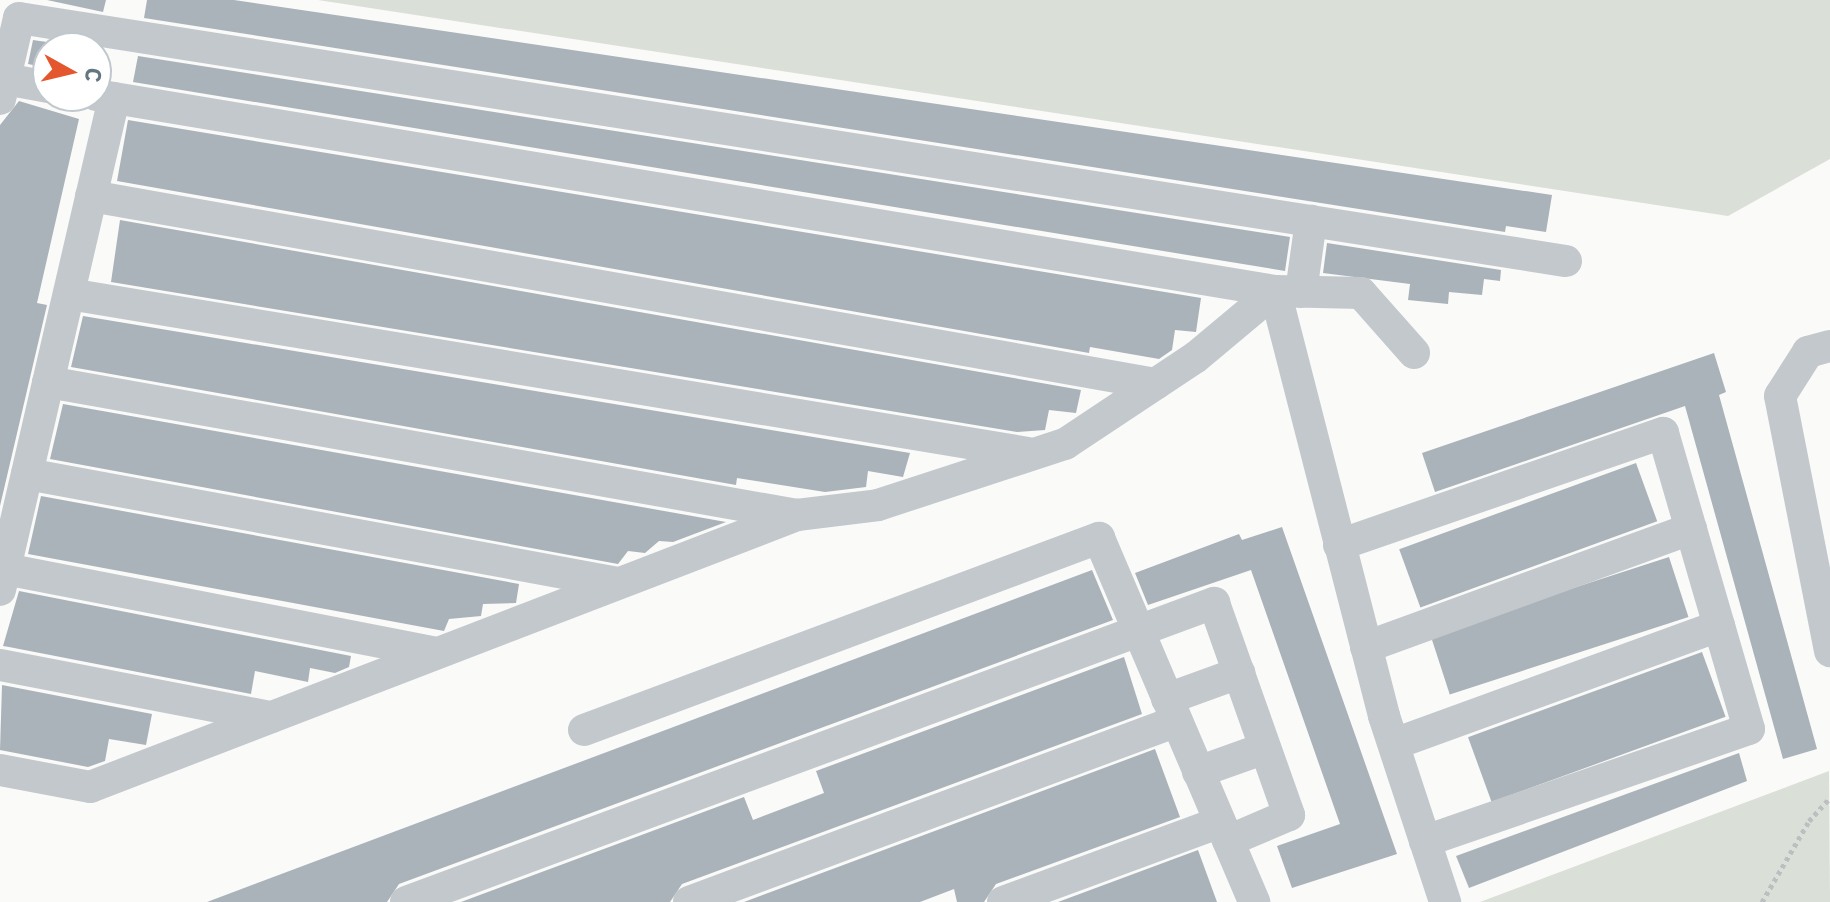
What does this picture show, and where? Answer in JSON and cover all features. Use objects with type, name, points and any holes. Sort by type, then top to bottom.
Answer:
[{"type":"lane","points":[[32,88],[2,89],[19,18],[1566,261]]},
{"type":"lane","points":[[112,97],[1288,292],[1361,293],[1414,353]]},
{"type":"lane","points":[[103,112],[91,196],[2,580],[437,653]]},
{"type":"lane","points":[[91,196],[1156,384]]},
{"type":"lane","points":[[1311,221],[1288,292],[1339,545],[1394,744],[1445,902]]},
{"type":"lane","points":[[0,770],[90,787],[797,515],[878,505],[1065,444],[1288,292]]},
{"type":"lane","points":[[69,294],[1034,454]]},
{"type":"lane","points":[[1830,346],[1808,352],[1780,396],[1830,651]]},
{"type":"lane","points":[[48,382],[797,515]]},
{"type":"lane","points":[[1339,545],[1663,433],[1749,729],[1425,841]]},
{"type":"lane","points":[[27,474],[619,583]]},
{"type":"lane","points":[[1366,647],[1691,529]]},
{"type":"lane","points":[[584,730],[1099,538],[1254,902]]},
{"type":"lane","points":[[406,902],[1214,603],[1289,815],[1224,831],[1003,902]]},
{"type":"lane","points":[[1394,744],[1719,626]]},
{"type":"lane","points":[[0,665],[271,717]]},
{"type":"lane","points":[[689,902],[1172,710],[1239,673]]},
{"type":"lane","points":[[1198,772],[1265,748]]},
{"type":"path","points":[[1762,902],[1809,821],[1830,798]]},
{"type":"shaded area","points":[[318,0],[1830,0],[1830,159],[1728,216]]},
{"type":"shaded area","points":[[1829,771],[1830,902],[1480,902]]},
{"type":"building","points":[[47,0],[106,0],[103,12]]},
{"type":"building","points":[[147,0],[234,0],[1552,195],[1546,232],[1506,226],[1505,232],[144,18]]},
{"type":"building","points":[[138,56],[1290,237],[1285,271],[133,82]]},
{"type":"building","points":[[19,101],[32,105],[32,112],[56,112],[79,119],[37,303],[47,305],[0,506],[0,125]]},
{"type":"building","points":[[128,120],[1201,298],[1196,332],[1175,330],[1172,350],[1159,359],[1090,347],[1089,353],[117,181]]},
{"type":"building","points":[[120,220],[1081,390],[1076,413],[1049,410],[1045,430],[1017,432],[111,282]]},
{"type":"building","points":[[1327,243],[1501,270],[1500,281],[1484,279],[1482,295],[1449,292],[1448,304],[1408,300],[1410,284],[1323,273]]},
{"type":"building","points":[[83,316],[910,453],[903,477],[868,471],[866,487],[825,492],[737,478],[736,485],[71,367]]},
{"type":"building","points":[[1714,353],[1726,392],[1719,395],[1817,749],[1783,759],[1685,406],[1435,492],[1422,453]]},
{"type":"building","points":[[63,404],[726,522],[673,542],[659,541],[645,553],[628,551],[618,564],[50,459]]},
{"type":"building","points":[[1636,463],[1657,521],[1420,607],[1399,549]]},
{"type":"building","points":[[41,496],[519,584],[516,603],[483,604],[481,616],[449,619],[444,631],[28,554]]},
{"type":"building","points":[[1282,527],[1397,854],[1292,888],[1277,846],[1340,824],[1251,570],[1148,605],[1135,573],[1239,534],[1242,540]]},
{"type":"building","points":[[1669,557],[1688,617],[1450,694],[1430,635]]},
{"type":"building","points":[[1092,570],[1113,620],[399,884],[387,902],[207,902]]},
{"type":"building","points":[[19,591],[351,656],[349,667],[335,673],[310,668],[308,682],[255,671],[251,694],[3,646]]},
{"type":"building","points":[[1702,652],[1726,717],[1492,802],[1468,737]]},
{"type":"building","points":[[1124,657],[1142,714],[682,884],[670,902],[461,902],[744,797],[753,820],[824,793],[816,771]]},
{"type":"building","points":[[2,685],[152,714],[146,745],[109,739],[105,761],[88,767],[0,750]]},
{"type":"building","points":[[1155,749],[1180,817],[996,884],[984,902],[957,902],[954,889],[920,902],[744,902]]},
{"type":"building","points":[[1739,753],[1747,781],[1469,888],[1456,856]]},
{"type":"building","points":[[1198,850],[1217,902],[1058,902]]}]
